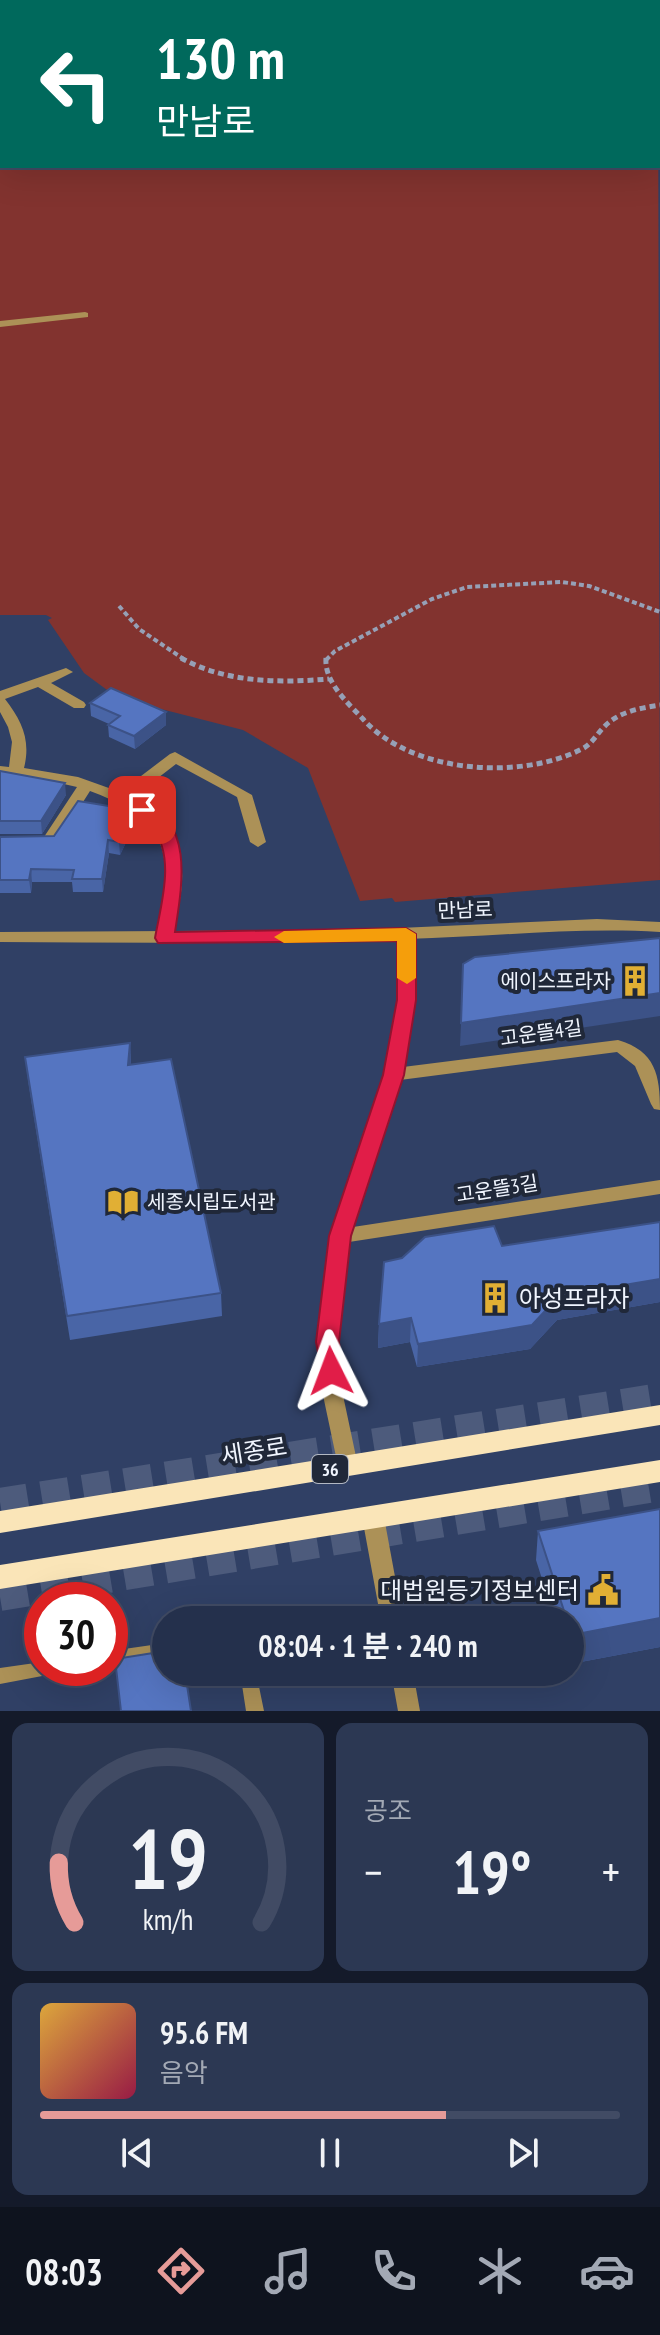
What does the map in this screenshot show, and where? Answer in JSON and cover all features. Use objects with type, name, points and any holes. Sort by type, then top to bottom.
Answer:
[{"type":"main road","name":"세종로","points":[[0,1522],[660,1415]]},
{"type":"main road","points":[[0,1577],[660,1471]]},
{"type":"street","points":[[0,696],[66,672]]},
{"type":"street","points":[[39,682],[79,705]]},
{"type":"street","points":[[0,702],[18,725],[20,756],[7,771]]},
{"type":"street","points":[[124,797],[175,757],[244,795],[258,842]]},
{"type":"street","points":[[7,771],[86,785],[124,797],[159,823],[172,849],[174,881],[164,938]]},
{"type":"street","points":[[0,842],[49,842],[86,785]]},
{"type":"street","points":[[652,926],[660,916]]},
{"type":"street","name":"만남로","points":[[0,937],[406,934],[577,925],[652,926]]},
{"type":"street","points":[[348,1466],[334,1400],[328,1342],[340,1236],[393,1075],[407,1000],[406,934]]},
{"type":"street","name":"고운뜰4길","points":[[393,1075],[618,1046],[633,1050],[643,1061],[660,1104]]},
{"type":"street","name":"고운뜰3길","points":[[340,1236],[660,1187]]},
{"type":"street","points":[[373,1517],[389,1606]]},
{"type":"street","points":[[405,1686],[409,1711]]},
{"type":"lane","points":[[0,324],[85,315]]},
{"type":"lane","points":[[128,1656],[152,1652]]},
{"type":"lane","points":[[0,1676],[24,1672]]},
{"type":"lane","points":[[251,1686],[255,1711]]},
{"type":"path","points":[[660,612],[589,586],[562,582],[458,589],[432,599],[335,651],[326,658],[325,668],[329,679],[384,740],[420,758],[454,765],[543,762],[570,755],[588,746],[616,717],[660,705]]},
{"type":"path","points":[[119,606],[133,625],[156,643],[192,664],[228,678],[329,679]]},
{"type":"shaded area","points":[[0,168],[658,168],[660,880],[395,902],[392,898],[360,901],[308,768],[243,730],[118,698],[84,673],[48,620],[52,618],[46,615],[0,615]]},
{"type":"building","points":[[111,688],[166,712],[134,736],[108,725],[120,716],[90,703]]},
{"type":"building","points":[[0,771],[65,783],[41,821],[0,821]]},
{"type":"building","points":[[78,801],[115,807],[111,816],[130,820],[119,842],[108,840],[102,879],[72,879],[74,870],[31,869],[29,880],[0,880],[0,837],[54,836]]},
{"type":"building","points":[[660,938],[660,993],[461,1023],[463,964],[475,957]]},
{"type":"building","name":"세종시립도서관","points":[[130,1043],[128,1065],[171,1059],[221,1293],[67,1316],[25,1057]]},
{"type":"building","points":[[660,1222],[660,1279],[559,1296],[532,1325],[418,1344],[411,1318],[379,1324],[384,1262],[402,1258],[425,1237],[494,1226],[502,1246]]},
{"type":"building","name":"대법원등기정보센터","points":[[660,1509],[660,1618],[584,1633],[584,1606],[562,1606],[538,1531]]},
{"type":"building","points":[[152,1653],[152,1686],[187,1686],[191,1711],[121,1711],[118,1686],[128,1686],[128,1657]]},
{"type":"tunnel","points":[[0,1502],[660,1397]]},
{"type":"tunnel","points":[[0,1597],[660,1487]]},
{"type":"slow traffic","points":[[284,937],[406,934],[407,978]]},
{"type":"place","name":"에이스프라자","points":[[635,981]]},
{"type":"place","name":"세종시립도서관","points":[[123,1202]]},
{"type":"place","name":"아성프라자","points":[[495,1298]]},
{"type":"place","name":"대법원등기정보센터","points":[[603,1590]]},
{"type":"route","points":[[142,810],[159,823],[172,849],[174,881],[164,938],[406,934],[407,1000],[393,1075],[340,1236],[328,1342],[331,1371]]}]
